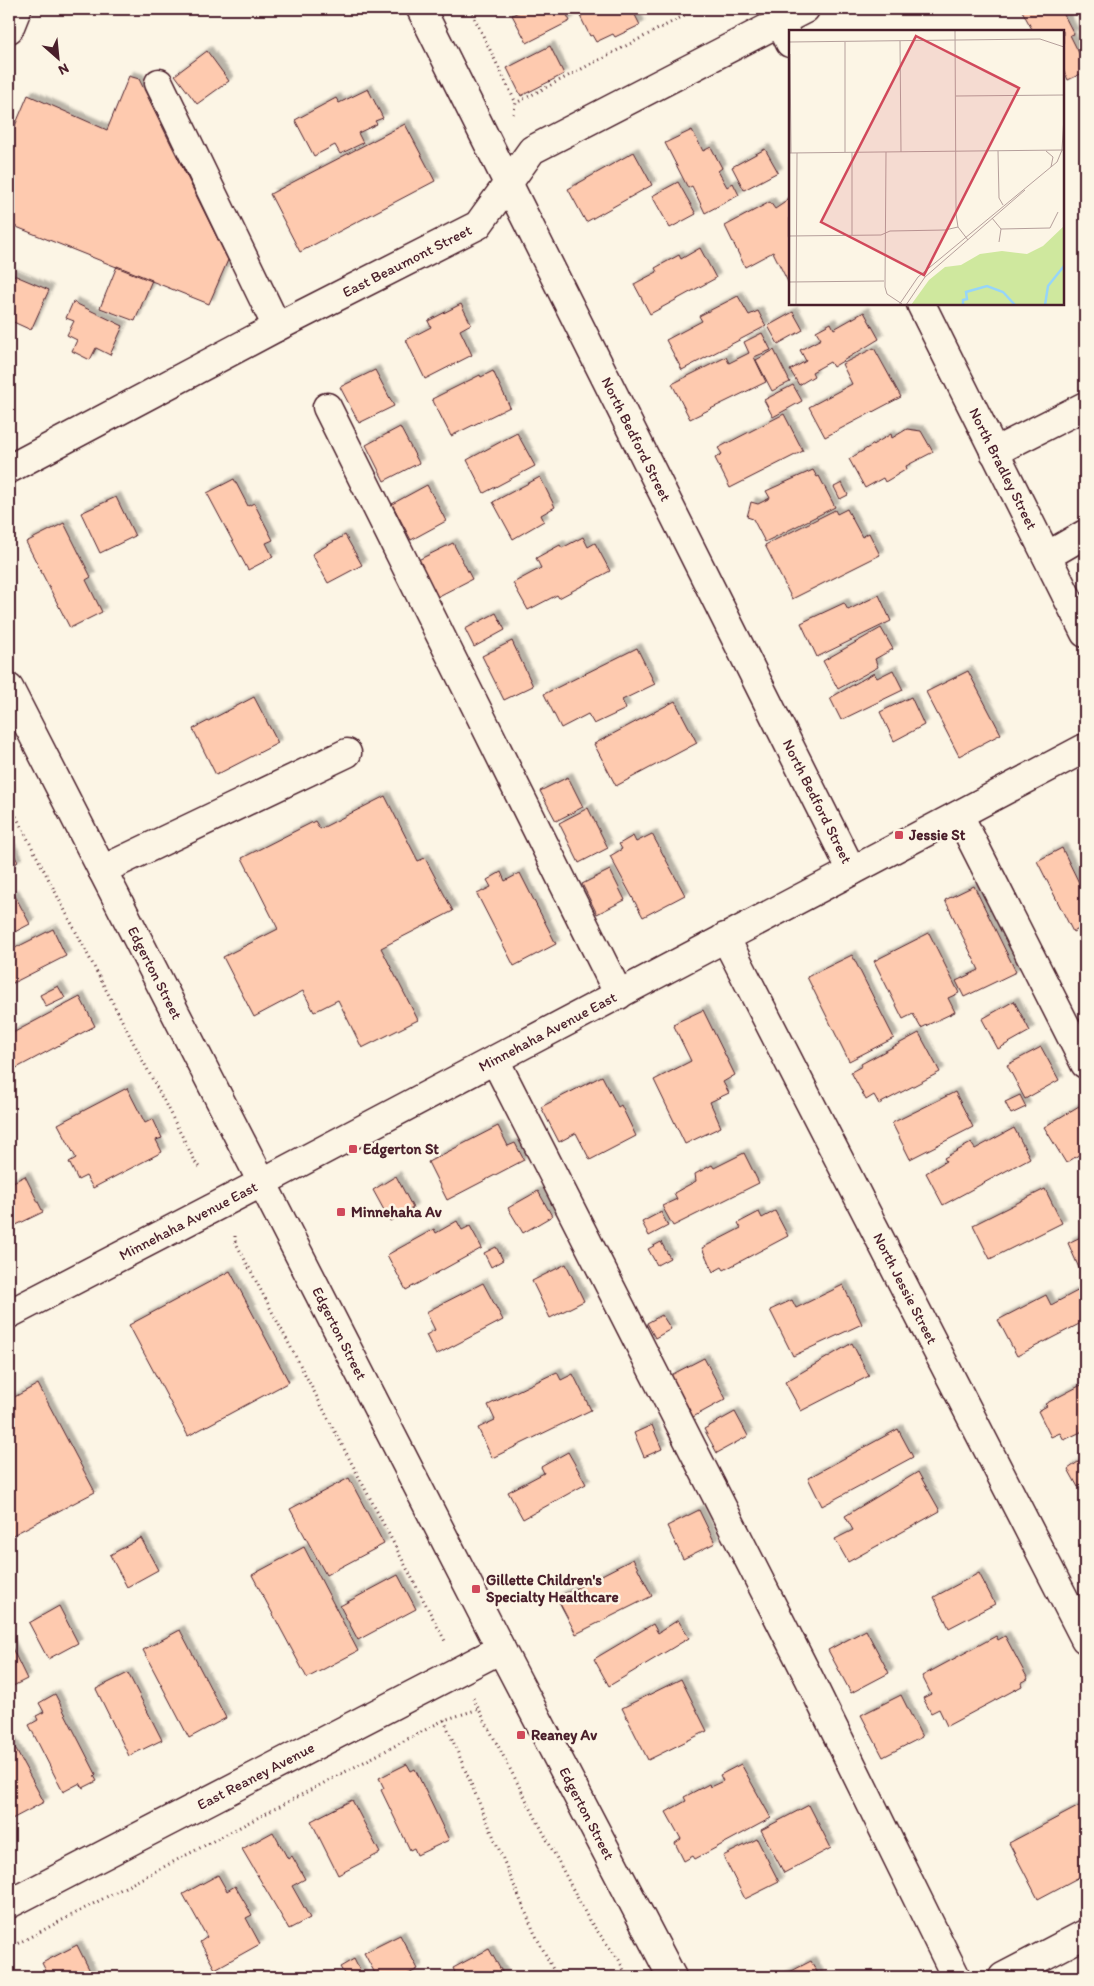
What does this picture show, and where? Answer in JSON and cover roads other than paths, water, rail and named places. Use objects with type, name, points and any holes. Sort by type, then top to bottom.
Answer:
[{"type":"street","points":[[9,29],[16,9]]},
{"type":"street","name":"North Bedford Street","points":[[421,9],[852,870]]},
{"type":"street","name":"East Beaumont Street","points":[[9,469],[277,327],[478,225],[532,150],[785,32],[805,9]]},
{"type":"street","points":[[158,83],[277,327]]},
{"type":"street","name":"North Bradley Street","points":[[920,305],[1085,634]]},
{"type":"street","points":[[994,452],[1085,406]]},
{"type":"street","points":[[327,407],[619,995]]},
{"type":"street","points":[[1047,556],[1085,534]]},
{"type":"street","name":"Edgerton Street","points":[[9,688],[501,1649],[672,1977]]},
{"type":"street","name":"Minnehaha Avenue East","points":[[9,1314],[619,995],[725,937],[1085,748]]},
{"type":"street","points":[[102,870],[347,753]]},
{"type":"street","points":[[959,815],[1085,1064]]},
{"type":"street","name":"North Jessie Street","points":[[725,937],[1085,1638]]},
{"type":"street","points":[[495,1060],[809,1678],[956,1977]]},
{"type":"street","name":"East Reaney Avenue","points":[[9,1904],[501,1649]]},
{"type":"street","points":[[1003,1977],[1085,1934]]},
{"type":"place","name":"Jessie St","points":[[899,835]]},
{"type":"place","name":"Edgerton St","points":[[353,1149]]},
{"type":"place","name":"Minnehaha Av","points":[[341,1212]]},
{"type":"place","name":"Gillette Children's Specialty Healthcare","points":[[476,1589]]},
{"type":"place","name":"Reaney Av","points":[[521,1735]]}]
